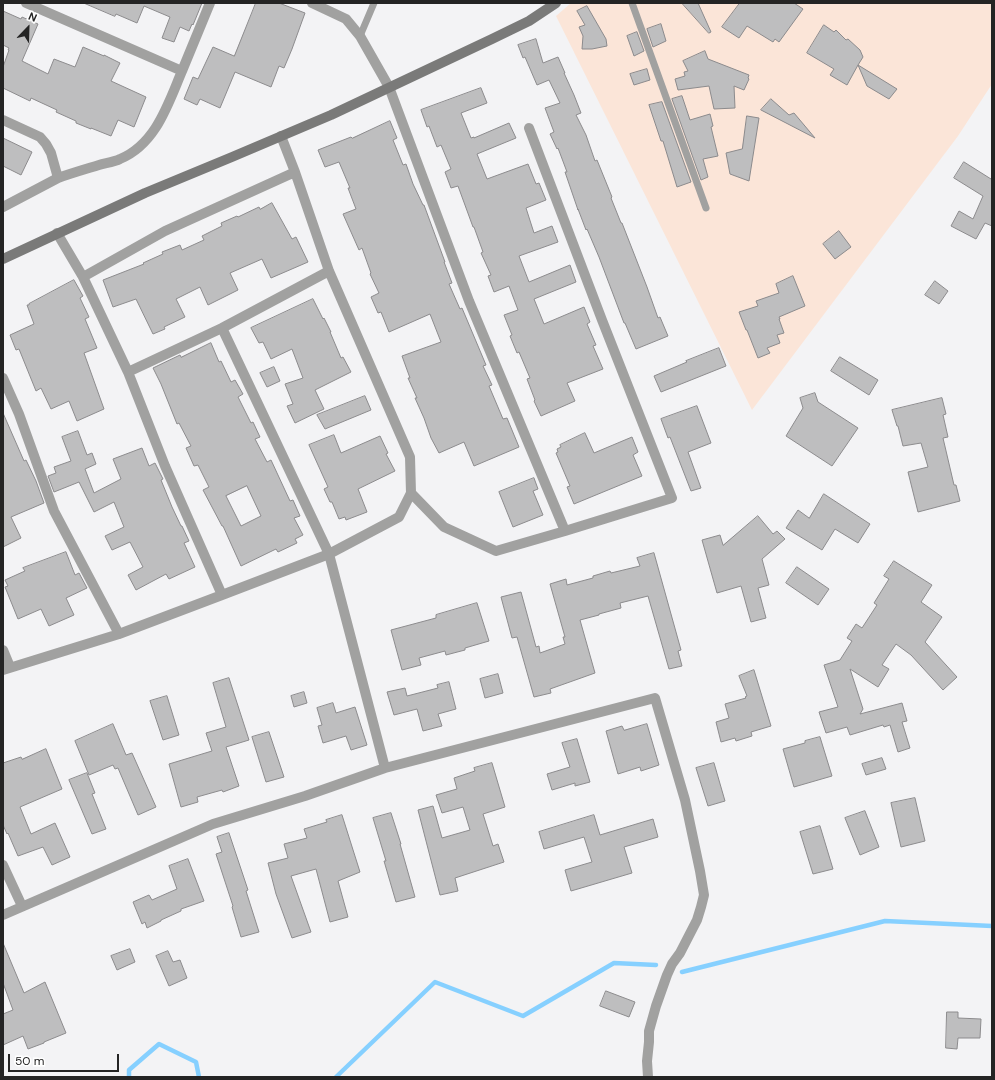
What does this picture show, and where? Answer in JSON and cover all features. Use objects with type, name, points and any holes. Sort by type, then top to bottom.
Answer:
[{"type":"street","points":[[26,3],[182,71]]},
{"type":"street","points":[[3,207],[58,178],[120,159],[134,151],[142,144],[154,131],[163,115],[210,3]]},
{"type":"street","points":[[312,3],[346,19],[360,36],[390,87],[469,301],[565,531]]},
{"type":"street","points":[[3,259],[145,193],[331,115],[492,39],[528,21],[556,3]]},
{"type":"street","points":[[3,120],[40,137],[43,140],[51,153],[58,178]]},
{"type":"street","points":[[411,493],[444,527],[496,551],[672,498],[529,128]]},
{"type":"street","points":[[3,650],[7,669],[119,634],[329,554],[399,517],[411,493],[410,457],[330,270],[281,136]]},
{"type":"street","points":[[83,277],[165,231],[295,172]]},
{"type":"street","points":[[57,233],[83,277],[128,372],[165,466],[222,596]]},
{"type":"street","points":[[128,372],[222,328],[330,270]]},
{"type":"street","points":[[222,328],[329,554],[385,768]]},
{"type":"street","points":[[3,378],[19,414],[54,511],[119,634]]},
{"type":"street","points":[[3,915],[213,824],[305,796],[385,768],[655,698],[685,800],[704,895],[696,920],[680,953],[672,964],[656,1006],[649,1031],[647,1060],[648,1077]]},
{"type":"street","points":[[3,865],[22,906]]},
{"type":"lane","points":[[360,36],[374,3]]},
{"type":"lane","points":[[632,3],[706,208]]},
{"type":"shaded area","points":[[571,3],[992,3],[992,84],[958,136],[752,410],[556,16]]},
{"type":"building","points":[[84,3],[202,3],[189,31],[180,27],[174,42],[162,38],[170,17],[144,6],[137,23],[116,14],[115,16]]},
{"type":"building","points":[[256,3],[279,3],[305,13],[284,68],[279,66],[271,87],[235,72],[220,108],[200,99],[197,105],[184,99],[193,77],[198,79],[213,47],[234,56]]},
{"type":"building","points":[[682,3],[698,3],[711,32],[709,33]]},
{"type":"building","points":[[740,3],[794,3],[803,9],[779,42],[775,39],[773,42],[747,26],[739,38],[722,27]]},
{"type":"building","points":[[587,6],[606,39],[607,46],[582,49],[583,36],[579,27],[585,25],[577,11]]},
{"type":"building","points":[[3,11],[21,19],[22,17],[38,24],[22,61],[48,74],[54,59],[75,67],[83,47],[120,63],[111,81],[146,97],[134,127],[118,120],[111,136],[76,123],[76,121],[56,112],[57,110],[31,98],[30,101],[3,88],[3,67],[9,48],[3,45]]},
{"type":"building","points":[[661,24],[666,41],[653,47],[647,29]]},
{"type":"building","points":[[824,25],[834,32],[836,30],[846,40],[848,39],[860,50],[863,57],[847,85],[830,75],[834,69],[807,53]]},
{"type":"building","points":[[637,32],[644,51],[634,56],[627,36]]},
{"type":"building","points":[[536,39],[543,63],[558,57],[581,113],[576,115],[612,197],[611,198],[658,318],[660,317],[668,336],[636,349],[624,323],[599,257],[578,210],[558,148],[557,149],[550,134],[554,132],[545,108],[560,103],[549,80],[537,85],[518,45]]},
{"type":"building","points":[[705,51],[708,59],[749,75],[749,79],[744,90],[734,86],[735,108],[714,109],[709,86],[678,90],[675,79],[685,76],[684,72],[688,71],[683,61]]},
{"type":"building","points":[[858,65],[897,89],[889,99],[867,86]]},
{"type":"building","points":[[647,69],[650,80],[634,85],[630,74]]},
{"type":"building","points":[[481,88],[487,103],[461,113],[471,138],[509,123],[516,138],[477,154],[487,179],[528,164],[536,184],[539,183],[546,200],[526,208],[534,233],[552,226],[558,242],[519,256],[529,282],[570,265],[576,282],[534,299],[544,324],[584,307],[590,322],[587,324],[596,345],[593,346],[603,369],[567,383],[575,401],[541,416],[534,401],[535,400],[527,379],[530,378],[519,352],[517,353],[504,315],[518,310],[509,286],[494,292],[488,276],[491,275],[481,253],[483,252],[458,186],[451,188],[445,172],[451,169],[441,145],[437,147],[429,126],[427,127],[421,110]]},
{"type":"building","points":[[682,96],[690,120],[710,114],[713,126],[711,127],[718,156],[703,159],[708,177],[701,180],[672,99]]},
{"type":"building","points":[[771,99],[789,115],[794,113],[815,138],[761,110]]},
{"type":"building","points":[[662,102],[691,182],[677,187],[663,141],[661,141],[649,105]]},
{"type":"building","points":[[747,116],[759,118],[749,181],[730,174],[726,153],[742,149]]},
{"type":"building","points":[[390,121],[397,138],[393,140],[403,165],[406,164],[413,184],[424,205],[445,262],[452,283],[449,284],[460,309],[462,308],[486,365],[483,366],[492,385],[489,386],[503,419],[507,418],[519,447],[474,466],[464,442],[439,453],[431,438],[415,398],[417,398],[408,378],[410,378],[402,356],[441,342],[430,314],[389,332],[381,312],[378,313],[371,297],[379,293],[370,274],[371,273],[362,248],[359,250],[343,214],[356,209],[348,188],[350,188],[339,162],[325,167],[318,150],[351,137],[352,138]]},
{"type":"building","points":[[3,138],[32,152],[21,175],[3,166]]},
{"type":"building","points":[[964,162],[991,179],[992,177],[992,226],[985,223],[976,239],[951,226],[959,211],[973,219],[983,196],[954,178]]},
{"type":"building","points":[[272,203],[292,239],[296,237],[308,262],[271,278],[262,259],[230,273],[238,290],[208,305],[200,287],[176,299],[185,317],[164,327],[165,329],[153,334],[136,299],[113,307],[103,280],[144,264],[143,263],[163,254],[162,252],[180,245],[182,250],[204,240],[202,236],[222,226],[221,223],[259,207],[260,209]]},
{"type":"building","points":[[839,231],[851,247],[835,259],[823,244]]},
{"type":"building","points":[[793,276],[805,306],[779,317],[784,333],[777,335],[780,343],[767,348],[770,353],[758,358],[739,312],[758,306],[756,301],[779,293],[776,284]]},
{"type":"building","points":[[74,280],[83,296],[80,298],[89,317],[85,319],[97,348],[84,353],[104,409],[77,421],[69,401],[51,409],[41,388],[36,391],[19,349],[16,350],[10,335],[34,324],[27,305]]},
{"type":"building","points":[[935,281],[948,291],[939,304],[925,295]]},
{"type":"building","points":[[313,299],[331,332],[341,358],[343,357],[351,372],[315,390],[324,409],[295,423],[287,406],[293,404],[285,384],[303,378],[292,349],[271,359],[263,342],[259,343],[251,328]]},
{"type":"building","points":[[211,343],[219,362],[221,361],[231,382],[235,380],[243,394],[238,397],[260,437],[255,439],[267,462],[271,460],[290,501],[293,500],[300,516],[294,518],[303,535],[295,539],[297,543],[278,552],[276,549],[241,566],[223,526],[203,490],[209,487],[198,465],[194,466],[186,448],[191,446],[179,423],[177,424],[153,368],[180,355],[181,357]],"holes":[[[247,486],[261,516],[241,526],[226,496]]]},
{"type":"building","points":[[719,348],[726,366],[661,392],[654,376]]},
{"type":"building","points":[[840,357],[878,380],[869,395],[831,371]]},
{"type":"building","points":[[274,367],[280,381],[267,387],[260,373]]},
{"type":"building","points":[[815,393],[818,402],[858,428],[832,466],[786,436],[803,408],[800,398]]},
{"type":"building","points":[[365,396],[371,410],[325,429],[317,415]]},
{"type":"building","points":[[942,398],[946,414],[943,415],[948,437],[943,438],[954,485],[956,485],[960,501],[918,512],[908,472],[928,467],[921,443],[903,446],[892,410]]},
{"type":"building","points":[[697,406],[711,443],[688,452],[701,488],[691,491],[670,437],[668,438],[661,419]]},
{"type":"building","points":[[3,413],[24,461],[26,460],[36,481],[44,503],[11,517],[21,538],[3,547]]},
{"type":"building","points":[[78,431],[87,455],[92,453],[96,464],[85,469],[94,493],[121,479],[113,459],[142,448],[149,466],[155,463],[163,479],[161,480],[172,507],[189,541],[184,543],[195,567],[169,579],[166,574],[136,590],[128,575],[143,567],[130,542],[112,550],[105,536],[124,527],[114,502],[94,512],[79,482],[54,492],[48,476],[56,473],[54,467],[71,461],[62,437]]},
{"type":"building","points":[[585,433],[594,453],[632,437],[638,452],[633,455],[642,476],[574,504],[567,487],[570,486],[556,453],[558,452],[557,449],[561,447],[560,445]]},
{"type":"building","points":[[334,435],[341,453],[380,436],[388,453],[386,454],[395,471],[358,489],[367,512],[346,520],[345,517],[339,519],[332,502],[330,502],[324,489],[328,487],[309,445]]},
{"type":"building","points":[[534,478],[538,489],[533,491],[543,515],[513,527],[499,492]]},
{"type":"building","points":[[824,494],[870,524],[858,543],[835,529],[822,550],[786,528],[798,510],[809,518]]},
{"type":"building","points":[[758,516],[773,534],[777,531],[785,539],[762,559],[769,585],[758,588],[766,618],[751,622],[741,586],[717,593],[702,540],[720,535],[723,545]]},
{"type":"building","points":[[66,552],[75,575],[79,573],[87,588],[66,598],[74,615],[49,626],[41,609],[18,619],[5,587],[8,586],[5,580],[25,571],[23,568]]},
{"type":"building","points":[[654,553],[681,650],[678,651],[682,666],[669,669],[648,596],[620,603],[621,608],[580,620],[595,673],[550,689],[551,693],[534,697],[517,637],[512,638],[501,597],[521,592],[536,647],[539,646],[540,653],[565,644],[563,637],[565,637],[550,584],[566,579],[567,585],[593,578],[593,576],[610,571],[611,573],[640,566],[637,558]]},
{"type":"building","points":[[894,561],[932,585],[921,602],[942,617],[925,642],[957,677],[943,690],[911,655],[896,644],[882,665],[889,669],[878,687],[850,669],[863,709],[860,714],[902,703],[907,721],[902,722],[910,748],[898,752],[890,725],[884,727],[883,725],[850,735],[847,727],[826,733],[819,712],[838,707],[824,665],[840,660],[852,641],[847,638],[856,624],[862,628],[877,605],[874,603],[889,579],[884,576]]},
{"type":"building","points":[[797,567],[829,589],[818,605],[786,583]]},
{"type":"building","points":[[477,603],[489,641],[446,655],[445,651],[419,658],[421,665],[402,670],[391,630],[436,618],[436,615]]},
{"type":"building","points":[[754,670],[771,726],[751,732],[752,736],[736,741],[735,738],[721,742],[716,722],[729,718],[725,704],[746,698],[745,697],[747,696],[739,676]]},
{"type":"building","points":[[498,674],[503,693],[485,698],[480,679]]},
{"type":"building","points":[[229,678],[249,740],[226,747],[239,786],[223,792],[222,790],[197,797],[198,802],[181,807],[169,764],[212,751],[206,733],[226,727],[213,683]]},
{"type":"building","points":[[449,682],[456,709],[438,714],[442,726],[423,731],[417,709],[394,715],[387,692],[405,688],[407,696],[438,688],[437,685]]},
{"type":"building","points":[[304,692],[307,703],[294,707],[291,696]]},
{"type":"building","points":[[167,696],[179,735],[163,740],[150,701]]},
{"type":"building","points":[[333,703],[336,713],[355,707],[367,745],[351,750],[346,736],[323,743],[318,726],[322,725],[317,708]]},
{"type":"building","points":[[113,724],[126,755],[132,753],[156,807],[138,815],[118,768],[115,769],[113,765],[89,775],[75,741]]},
{"type":"building","points":[[647,724],[659,765],[641,771],[640,767],[618,774],[606,731],[622,726],[624,730]]},
{"type":"building","points":[[269,732],[284,777],[266,782],[252,737]]},
{"type":"building","points":[[820,737],[832,776],[794,787],[783,749]]},
{"type":"building","points":[[577,739],[590,782],[575,786],[575,783],[552,790],[547,774],[570,767],[562,743]]},
{"type":"building","points":[[46,749],[62,789],[20,807],[31,834],[55,823],[70,857],[52,865],[43,847],[18,856],[3,825],[3,763],[21,757],[22,759]]},
{"type":"building","points":[[882,758],[886,769],[866,775],[862,764]]},
{"type":"building","points":[[492,763],[505,807],[483,814],[493,846],[498,844],[504,862],[455,878],[458,891],[440,895],[418,810],[433,806],[442,838],[470,830],[463,807],[442,813],[436,795],[457,789],[454,778],[475,771],[474,768]]},
{"type":"building","points":[[714,763],[725,801],[708,806],[696,768]]},
{"type":"building","points":[[87,773],[95,793],[92,794],[106,829],[92,834],[69,780]]},
{"type":"building","points":[[915,798],[925,841],[901,847],[891,803]]},
{"type":"building","points":[[865,811],[879,847],[860,855],[845,818]]},
{"type":"building","points":[[391,813],[415,897],[396,902],[373,818]]},
{"type":"building","points":[[342,815],[360,872],[338,881],[348,917],[330,922],[316,869],[291,876],[311,932],[292,938],[276,894],[268,863],[288,858],[284,844],[307,838],[304,829],[327,822],[326,820]]},
{"type":"building","points":[[594,815],[600,835],[653,819],[658,837],[624,847],[632,873],[571,891],[565,870],[592,862],[584,837],[544,849],[539,832]]},
{"type":"building","points":[[820,826],[833,869],[813,874],[800,832]]},
{"type":"building","points":[[229,833],[248,890],[246,891],[259,932],[241,937],[232,907],[233,906],[216,854],[222,852],[217,837]]},
{"type":"building","points":[[188,859],[204,901],[181,909],[181,911],[147,928],[145,922],[142,924],[133,902],[149,895],[152,900],[177,889],[169,866]]},
{"type":"building","points":[[3,943],[24,993],[45,982],[66,1033],[28,1049],[23,1036],[3,1045],[3,1014],[13,1010],[3,983]]},
{"type":"building","points":[[130,949],[135,962],[117,970],[111,956]]},
{"type":"building","points":[[168,951],[173,962],[180,960],[187,978],[169,986],[156,956]]},
{"type":"building","points":[[606,991],[635,1002],[629,1017],[600,1006]]},
{"type":"building","points":[[947,1012],[958,1012],[958,1018],[981,1019],[980,1038],[958,1038],[957,1049],[946,1048]]},
{"type":"waterway","points":[[682,972],[885,921],[992,926]]},
{"type":"waterway","points":[[336,1077],[435,982],[523,1016],[614,963],[656,965]]},
{"type":"waterway","points":[[129,1077],[129,1070],[159,1044],[196,1062],[199,1077]]}]
